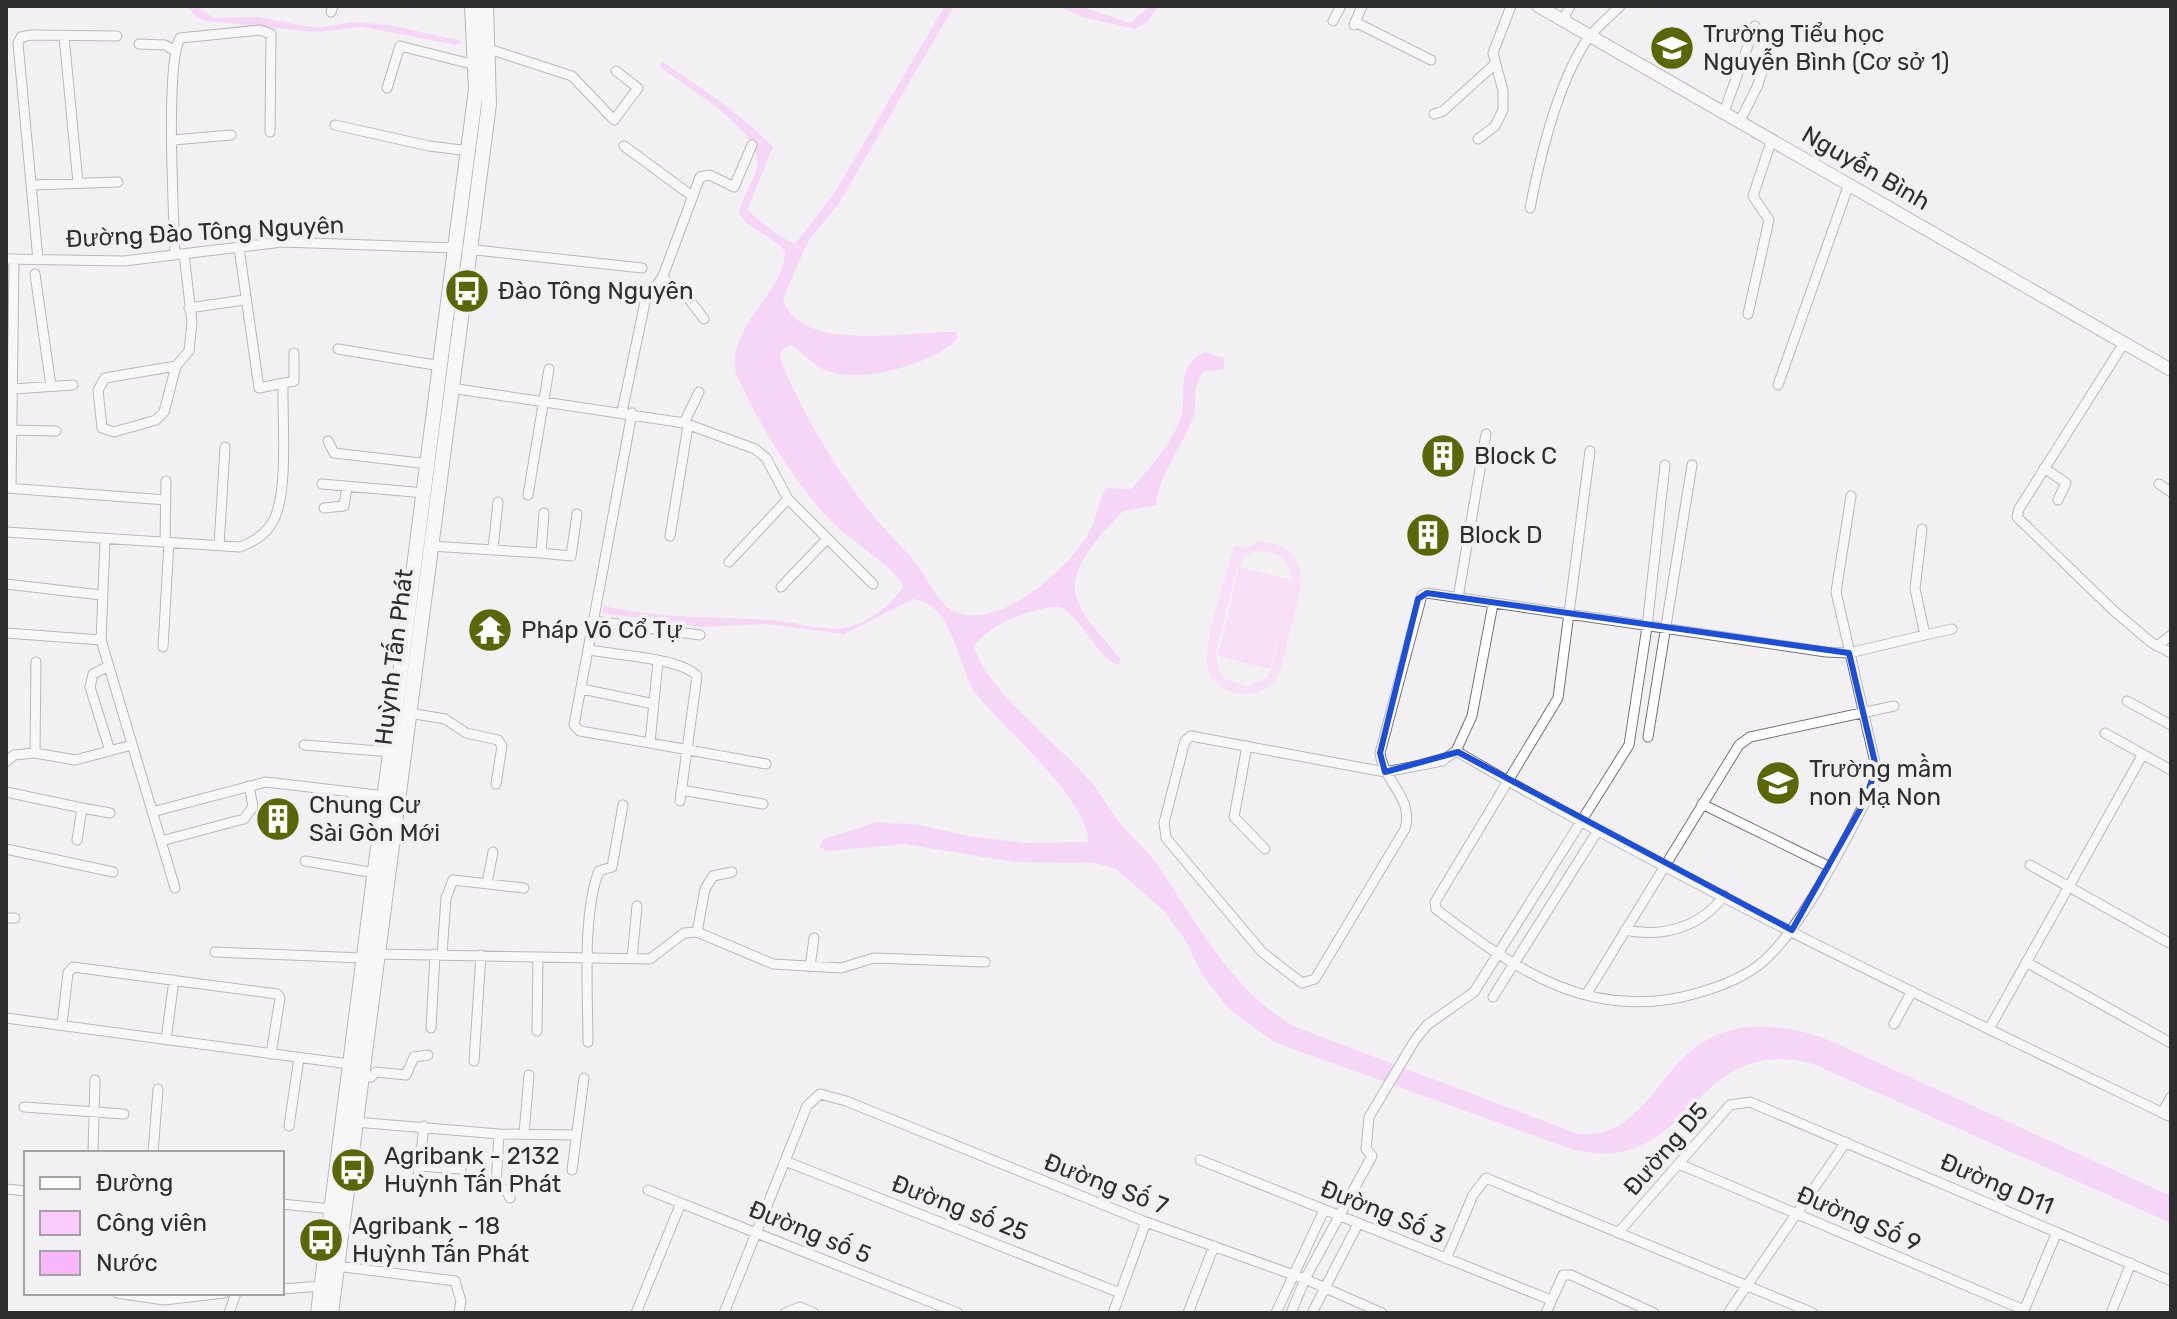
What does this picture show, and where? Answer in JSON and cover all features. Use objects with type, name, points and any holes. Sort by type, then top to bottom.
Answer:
[{"type":"main road","name":"Huỳnh Tấn Phát","points":[[331,1313],[349,1064],[370,956],[409,713],[425,493],[441,366],[489,104],[489,49],[483,6]]},
{"type":"main road","name":"Huỳnh Tấn Phát","points":[[318,1313],[355,1122],[375,873],[392,752],[430,546],[451,388],[475,65],[483,6]]},
{"type":"main road","name":"Nguyễn Bình","points":[[1542,7],[2171,370]]},
{"type":"street","points":[[1333,21],[1341,6]]},
{"type":"street","points":[[1362,6],[1354,24],[1431,60]]},
{"type":"street","points":[[1478,139],[1495,126],[1503,110],[1503,91],[1495,64],[1496,43],[1511,6]]},
{"type":"street","points":[[1563,20],[1570,6]]},
{"type":"street","points":[[1530,208],[1568,80],[1590,35],[1620,6]]},
{"type":"street","points":[[1724,112],[1755,26]]},
{"type":"street","points":[[176,366],[105,378],[98,390],[102,428],[114,432],[161,417],[176,366],[189,351],[189,308],[180,254],[173,140],[175,51],[180,38],[260,30],[271,34],[270,132]]},
{"type":"street","points":[[1740,121],[1757,87],[1775,32]]},
{"type":"street","points":[[38,260],[18,43],[21,37],[31,35],[117,36]]},
{"type":"street","points":[[64,36],[78,183]]},
{"type":"street","points":[[139,44],[165,45],[175,51]]},
{"type":"street","points":[[387,88],[400,46],[475,65]]},
{"type":"street","points":[[489,49],[572,76],[614,120],[638,88],[616,71]]},
{"type":"street","points":[[1434,114],[1443,111],[1495,64]]},
{"type":"street","points":[[335,125],[429,146],[470,151]]},
{"type":"street","points":[[173,140],[231,135]]},
{"type":"street","points":[[1748,314],[1769,220],[1753,196],[1772,139]]},
{"type":"street","points":[[752,145],[734,187],[705,174],[692,196],[662,277],[645,302],[590,650],[574,725],[576,729],[766,764]]},
{"type":"street","points":[[624,146],[692,196]]},
{"type":"street","points":[[33,185],[118,182]]},
{"type":"street","points":[[1778,385],[1849,184]]},
{"type":"street","name":"Đường Đào Tông Nguyên","points":[[10,259],[124,261],[321,242],[461,249],[642,268]]},
{"type":"street","points":[[239,248],[244,300],[259,388],[283,385],[296,378],[294,353]]},
{"type":"street","points":[[10,259],[13,389],[8,488],[166,500]]},
{"type":"street","points":[[35,274],[51,386]]},
{"type":"street","points":[[662,277],[688,298],[704,319]]},
{"type":"street","points":[[189,308],[244,300]]},
{"type":"street","points":[[2124,343],[2044,468],[2017,517],[2099,598],[2157,646],[2171,653]]},
{"type":"street","points":[[338,349],[441,366]]},
{"type":"street","points":[[528,495],[549,369]]},
{"type":"street","points":[[13,389],[73,385]]},
{"type":"street","points":[[6,532],[105,541],[240,547],[256,540],[271,525],[280,507],[283,385]]},
{"type":"street","points":[[451,388],[627,412],[686,424],[763,454],[788,499],[873,584]]},
{"type":"street","points":[[670,536],[686,424],[699,392]]},
{"type":"street","points":[[12,430],[56,431]]},
{"type":"street","points":[[1458,598],[1486,434]]},
{"type":"street","points":[[328,441],[334,453],[429,464]]},
{"type":"street","points":[[219,546],[225,447]]},
{"type":"street","points":[[1590,451],[1566,615],[1558,698],[1435,902],[1436,909],[1498,955],[1553,986],[1636,1004],[1698,993],[1727,983],[1767,959],[1792,930],[1874,784],[1876,767],[1836,592],[1851,496]]},
{"type":"street","points":[[1291,1313],[1305,1279],[1372,1156],[1366,1149],[1369,1117],[1427,1025],[1474,992],[1629,745],[1647,627],[1665,465]]},
{"type":"street","points":[[1648,737],[1668,631],[1692,465]]},
{"type":"street","points":[[2044,468],[2066,483],[2058,500]]},
{"type":"street","points":[[163,647],[166,481]]},
{"type":"street","points":[[322,484],[425,493]]},
{"type":"street","points":[[2159,484],[2171,492]]},
{"type":"street","points":[[324,508],[344,506],[347,486]]},
{"type":"street","points":[[729,562],[788,499]]},
{"type":"street","points":[[493,549],[498,502]]},
{"type":"street","points":[[541,553],[544,513]]},
{"type":"street","points":[[430,546],[572,555],[577,514]]},
{"type":"street","points":[[1922,529],[1915,589],[1925,635]]},
{"type":"street","points":[[781,587],[826,540]]},
{"type":"street","points":[[105,541],[101,640],[175,888]]},
{"type":"street","points":[[6,584],[101,595]]},
{"type":"street","points":[[1493,604],[1472,716],[1456,751],[1442,761],[1385,772],[1187,738],[1164,831],[1166,838],[1262,952],[1302,983],[1315,979],[1405,829],[1409,814],[1406,803],[1385,772],[1380,748],[1418,599],[1427,593],[1668,631],[1849,653],[1952,629]]},
{"type":"street","points":[[594,621],[700,635]]},
{"type":"street","points":[[6,633],[101,640]]},
{"type":"street","points":[[2157,646],[2171,635]]},
{"type":"street","points":[[590,650],[658,661],[689,669],[697,676],[680,801]]},
{"type":"street","points":[[650,743],[658,661]]},
{"type":"street","points":[[35,753],[36,662]]},
{"type":"street","points":[[109,666],[91,676],[90,687],[110,751]]},
{"type":"street","points":[[582,689],[654,704]]},
{"type":"street","points":[[2127,701],[2171,725]]},
{"type":"street","points":[[1586,995],[1731,755],[1750,737],[1894,706]]},
{"type":"street","points":[[409,713],[445,719],[466,733],[498,740],[502,746],[496,784]]},
{"type":"street","points":[[2105,733],[2171,770]]},
{"type":"street","points":[[6,762],[14,755],[35,753],[75,760],[132,745]]},
{"type":"street","points":[[304,745],[392,752]]},
{"type":"street","points":[[1247,746],[1234,817],[1265,849]]},
{"type":"street","points":[[1456,751],[1597,832],[2166,1115],[2171,1097]]},
{"type":"street","points":[[1989,1029],[2143,754]]},
{"type":"street","points":[[152,812],[266,782],[386,796]]},
{"type":"street","points":[[161,841],[244,819],[253,807],[249,786]]},
{"type":"street","points":[[681,790],[763,804]]},
{"type":"street","points":[[6,792],[110,813]]},
{"type":"street","points":[[1702,804],[1828,866]]},
{"type":"street","points":[[588,1042],[588,959],[594,885],[599,871],[612,867],[623,805]]},
{"type":"street","points":[[77,840],[82,808]]},
{"type":"street","points":[[1493,997],[1597,832]]},
{"type":"street","points":[[6,849],[113,872]]},
{"type":"street","points":[[487,883],[493,852]]},
{"type":"street","points":[[305,861],[375,873]]},
{"type":"street","points":[[2030,865],[2171,944]]},
{"type":"street","points":[[697,932],[711,878],[732,872]]},
{"type":"street","points":[[431,1028],[446,898],[452,881],[524,888]]},
{"type":"street","points":[[1625,930],[1657,934],[1675,930],[1710,913],[1724,896]]},
{"type":"street","points":[[632,959],[637,906]]},
{"type":"street","points":[[215,952],[654,959],[684,933],[697,932],[760,961],[810,967],[841,968],[874,958],[985,962]]},
{"type":"street","points":[[810,967],[814,938]]},
{"type":"street","points":[[474,1061],[481,955]]},
{"type":"street","points":[[537,1031],[538,959]]},
{"type":"street","points":[[2026,962],[2171,1043]]},
{"type":"street","points":[[62,1024],[68,973],[73,967],[277,994],[280,998],[271,1054]]},
{"type":"street","points":[[166,1040],[174,980]]},
{"type":"street","points":[[1894,1024],[1912,991]]},
{"type":"street","points":[[6,1018],[349,1064]]},
{"type":"street","points":[[361,1075],[406,1075],[414,1057],[428,1055]]},
{"type":"street","points":[[289,1126],[299,1058]]},
{"type":"street","points":[[524,1134],[529,1075]]},
{"type":"street","points":[[572,1170],[584,1078]]},
{"type":"street","points":[[93,1151],[95,1080]]},
{"type":"street","points":[[153,1151],[158,1089]]},
{"type":"street","name":"Đường Số 7","points":[[785,1161],[807,1106],[816,1096],[824,1094],[1146,1222],[1305,1279],[1382,1313]]},
{"type":"street","name":"Đường D11","points":[[1750,1102],[2171,1281]]},
{"type":"street","name":"Đường D5","points":[[1618,1233],[1730,1105],[1750,1102]]},
{"type":"street","points":[[24,1107],[124,1114]]},
{"type":"street","points":[[355,1122],[499,1134],[575,1135]]},
{"type":"street","points":[[417,1185],[424,1126]]},
{"type":"street","points":[[499,1134],[496,1186],[508,1191],[510,1198]]},
{"type":"street","points":[[1728,1313],[1846,1142]]},
{"type":"street","name":"Đường Số 3","points":[[1200,1160],[1551,1300]]},
{"type":"street","points":[[724,1313],[785,1161]]},
{"type":"street","name":"Đường số 25","points":[[785,1161],[1120,1293]]},
{"type":"street","name":"Đường Số 9","points":[[1679,1164],[2023,1312]]},
{"type":"street","points":[[419,1166],[461,1169]]},
{"type":"street","points":[[1446,1259],[1476,1188],[1483,1179],[1491,1179],[1813,1313]]},
{"type":"street","name":"Đường số 5","points":[[648,1190],[958,1313]]},
{"type":"street","points":[[636,1313],[681,1203]]},
{"type":"street","points":[[284,1204],[337,1210]]},
{"type":"street","points":[[1276,1313],[1324,1210]]},
{"type":"street","points":[[1113,1313],[1146,1222]]},
{"type":"street","points":[[1312,1313],[1358,1224]]},
{"type":"street","points":[[2023,1312],[2057,1232]]},
{"type":"street","points":[[1188,1313],[1214,1246]]},
{"type":"street","points":[[2111,1313],[2131,1263]]},
{"type":"street","points":[[336,1266],[455,1281],[461,1301],[459,1313]]},
{"type":"street","points":[[1546,1313],[1563,1275],[1571,1275],[1654,1313]]},
{"type":"street","points":[[284,1289],[322,1286]]},
{"type":"street","points":[[130,1295],[164,1300],[207,1295]]},
{"type":"street","points":[[785,1313],[793,1307],[814,1313]]},
{"type":"highlighted area","points":[[1427,593],[1849,653],[1876,767],[1866,799],[1792,930],[1458,752],[1385,772],[1380,753],[1418,599]]},
{"type":"green space","points":[[1262,541],[1280,546],[1292,554],[1301,576],[1297,604],[1278,675],[1266,688],[1244,694],[1223,688],[1214,681],[1207,659],[1214,617],[1234,545],[1243,548]],"holes":[[[1265,551],[1278,555],[1286,562],[1293,580],[1239,567],[1218,656],[1270,669],[1286,607],[1271,670],[1267,677],[1248,687],[1225,679],[1218,669],[1216,653],[1237,569],[1245,557]]]},
{"type":"water","points":[[187,6],[196,6],[214,18],[258,17],[317,28],[354,22],[389,25],[462,41],[457,45],[362,27],[317,32],[206,21],[196,17]]},
{"type":"water","points":[[945,6],[954,6],[838,205],[808,241],[783,299],[793,316],[811,328],[833,334],[859,336],[956,332],[958,338],[932,356],[877,373],[858,375],[827,371],[792,345],[781,351],[780,359],[820,439],[870,512],[915,562],[948,608],[973,615],[992,613],[1011,605],[1031,593],[1066,563],[1089,533],[1106,488],[1131,489],[1169,441],[1182,413],[1185,374],[1195,358],[1205,352],[1225,358],[1223,370],[1205,371],[1200,376],[1193,418],[1166,471],[1156,505],[1123,511],[1089,550],[1077,574],[1075,586],[1079,605],[1120,659],[1119,665],[1103,654],[1076,620],[1060,607],[1012,618],[989,631],[974,647],[993,681],[1007,698],[1085,775],[1120,822],[1151,856],[1215,951],[1250,992],[1293,1026],[1578,1134],[1609,1130],[1633,1115],[1697,1046],[1727,1031],[1769,1027],[1824,1038],[2171,1196],[2171,1223],[1813,1064],[1777,1059],[1748,1065],[1724,1077],[1665,1131],[1642,1145],[1609,1154],[1571,1149],[1274,1042],[1229,1009],[1203,976],[1186,941],[1164,911],[1116,869],[1095,863],[1014,862],[904,844],[828,851],[819,847],[824,839],[877,822],[919,825],[968,836],[1023,843],[1089,842],[1084,824],[1060,785],[978,696],[947,625],[927,603],[913,599],[844,634],[766,624],[702,627],[602,613],[603,606],[665,615],[769,620],[840,628],[872,617],[903,587],[894,573],[835,525],[805,491],[767,434],[736,374],[735,356],[739,340],[776,282],[785,252],[775,241],[749,225],[739,213],[757,166],[755,152],[747,137],[720,110],[659,66],[663,62],[706,92],[748,123],[773,147],[747,210],[776,234],[795,244],[833,195]]},
{"type":"water","points":[[1059,6],[1080,6],[1130,23],[1150,6],[1158,6],[1147,22],[1135,29],[1082,17]]},
{"type":"place","name":"Trường Tiểu học Nguyễn Bình (Cơ sở 1)","points":[[1672,48]]},
{"type":"place","name":"Đào Tông Nguyên","points":[[467,291]]},
{"type":"place","name":"Block C","points":[[1443,456]]},
{"type":"place","name":"Block D","points":[[1428,535]]},
{"type":"place","name":"Pháp Võ Cổ Tự","points":[[490,630]]},
{"type":"place","name":"Trường mầm non Mạ Non","points":[[1778,783]]},
{"type":"place","name":"Chung Cư Sài Gòn Mới","points":[[278,819]]},
{"type":"place","name":"Agribank - 2132 Huỳnh Tấn Phát","points":[[353,1170]]},
{"type":"place","name":"Agribank - 18 Huỳnh Tấn Phát","points":[[321,1240]]}]
